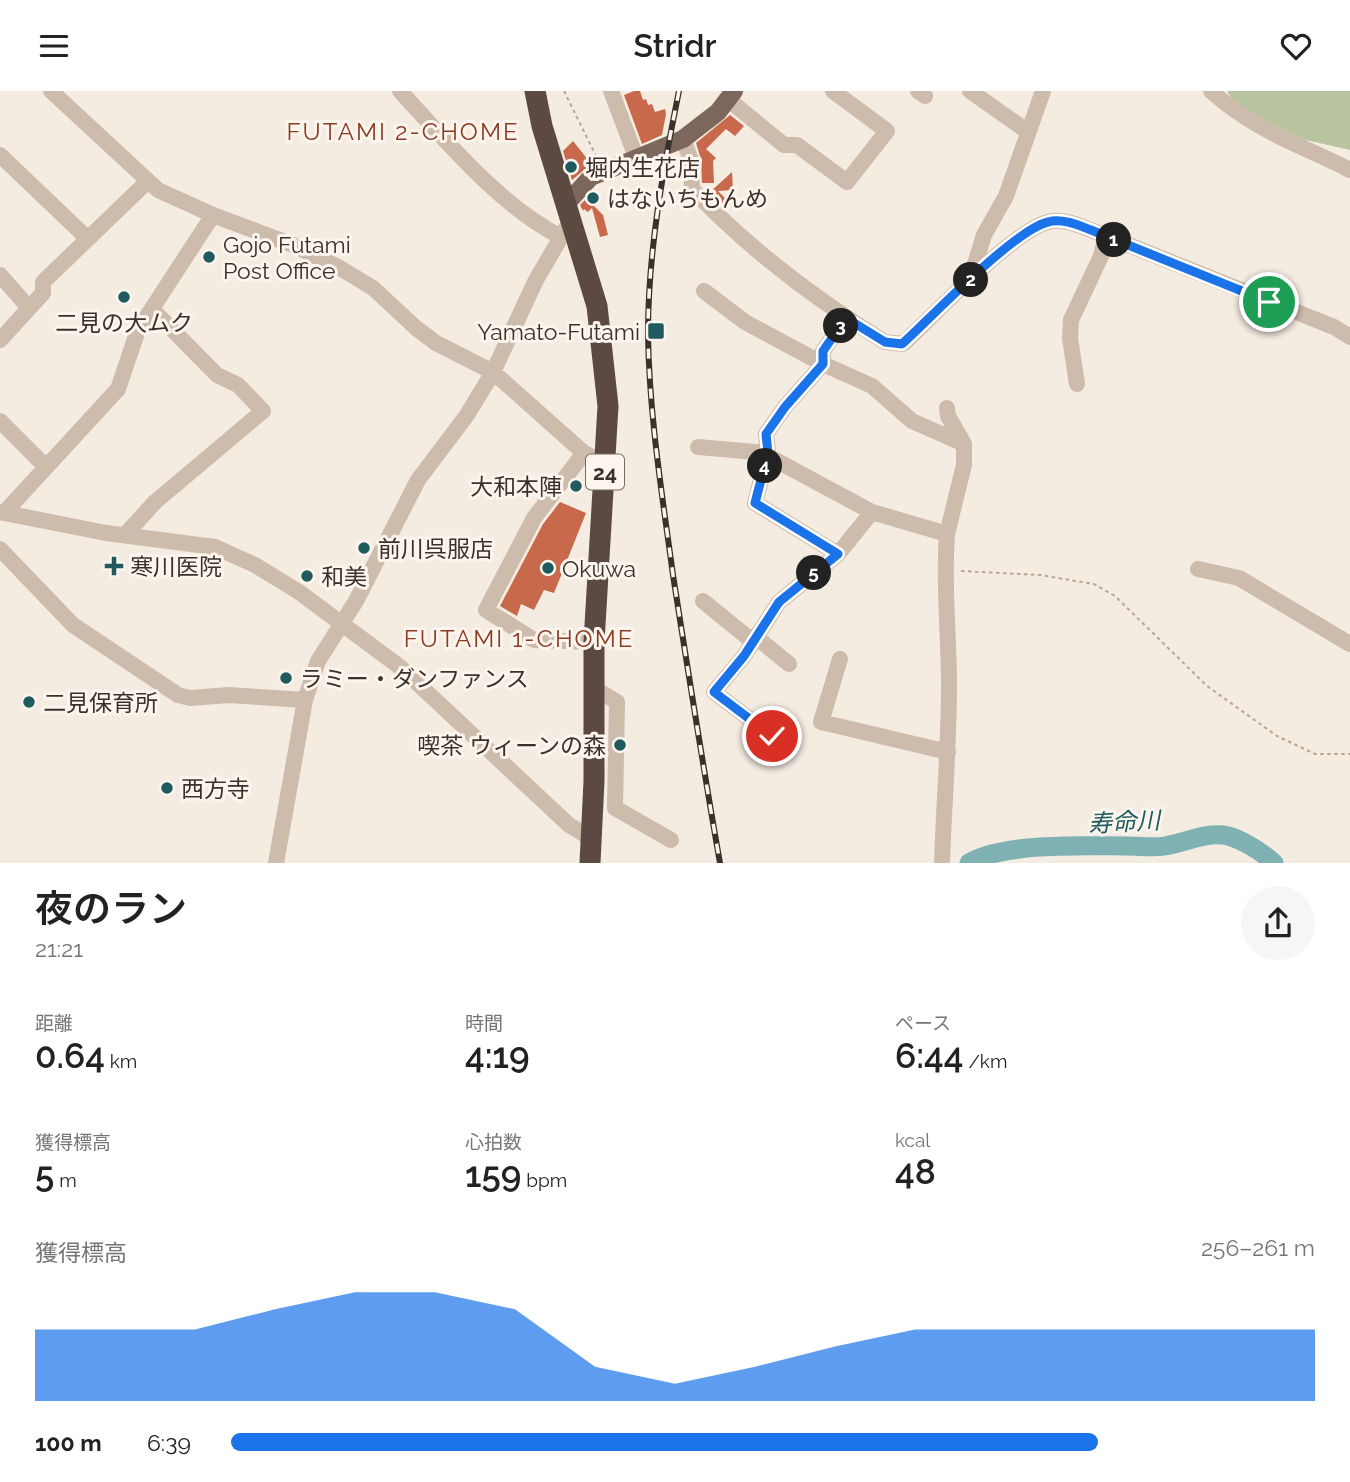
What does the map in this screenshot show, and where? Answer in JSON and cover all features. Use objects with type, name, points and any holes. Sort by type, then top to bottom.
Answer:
[{"type":"highway","name":"24","points":[[536,91],[542,127],[566,220],[597,306],[608,406],[594,642],[590,863]]},
{"type":"main road","points":[[566,220],[591,177],[683,139],[705,124],[732,95]]},
{"type":"street","points":[[276,863],[305,699],[318,661],[390,538],[418,480],[467,415],[492,372],[566,220],[530,221],[435,129],[400,91]]},
{"type":"street","points":[[611,91],[636,157]]},
{"type":"street","points":[[732,95],[784,145],[797,145],[847,182],[887,131],[833,91]]},
{"type":"street","points":[[970,91],[1027,131]]},
{"type":"street","points":[[969,282],[984,235],[1006,196],[1043,91]]},
{"type":"street","points":[[1211,91],[1237,114],[1262,130],[1350,170]]},
{"type":"street","points":[[55,92],[148,181],[173,199],[293,245],[373,288],[436,343],[492,372],[584,453],[606,464]]},
{"type":"street","points":[[683,139],[691,160],[692,189],[728,227],[756,247],[788,277],[885,342],[902,344],[1004,250],[1030,230],[1050,221],[1071,223],[1106,236],[1334,327],[1350,337]]},
{"type":"street","points":[[0,155],[88,239]]},
{"type":"street","points":[[2,333],[43,293],[43,282],[148,181]]},
{"type":"street","points":[[2,512],[118,389],[135,339],[213,215]]},
{"type":"street","points":[[1077,384],[1070,338],[1071,320],[1101,256],[1106,236]]},
{"type":"street","points":[[0,275],[29,308]]},
{"type":"street","points":[[704,291],[745,322],[823,364],[872,386],[912,421],[964,444]]},
{"type":"street","points":[[125,535],[155,502],[263,411],[238,385],[217,375],[152,309]]},
{"type":"street","points":[[838,554],[755,503],[768,455],[766,434],[785,407],[823,364],[823,351],[846,318]]},
{"type":"street","points":[[943,863],[948,752],[948,611],[944,570],[947,534],[964,465],[964,444],[948,416],[947,408]]},
{"type":"street","points":[[0,421],[46,467]]},
{"type":"street","points":[[698,447],[768,455],[872,512],[947,534]]},
{"type":"street","points":[[584,453],[534,518],[486,610],[534,640],[594,642]]},
{"type":"street","points":[[2,512],[125,535],[215,547],[255,565],[299,592],[400,667],[569,825],[592,839]]},
{"type":"street","points":[[772,736],[714,692],[744,656],[779,602],[838,554],[872,512]]},
{"type":"street","points":[[0,549],[73,625],[178,695],[190,698],[262,695],[305,699]]},
{"type":"street","points":[[1198,569],[1239,578],[1350,644]]},
{"type":"street","points":[[703,601],[789,664]]},
{"type":"street","points":[[840,659],[821,722],[948,752]]},
{"type":"street","points":[[594,688],[617,702],[615,808],[671,840]]},
{"type":"path","points":[[564,91],[604,171]]},
{"type":"path","points":[[944,570],[1040,575],[1094,584],[1115,596],[1207,686],[1277,736],[1315,754],[1350,754]]},
{"type":"green space","points":[[1227,91],[1350,91],[1350,150],[1306,140],[1240,110]]},
{"type":"building","points":[[640,91],[643,100],[646,99],[648,105],[652,104],[655,112],[665,109],[666,114],[662,135],[642,144],[624,95]]},
{"type":"building","points":[[730,115],[744,126],[735,136],[726,129],[706,149],[716,158],[713,161],[714,183],[702,183],[701,159],[696,143]]},
{"type":"building","points":[[573,141],[589,161],[589,166],[572,180],[563,151]]},
{"type":"building","points":[[732,172],[733,190],[718,191],[731,204],[726,208],[710,192]]},
{"type":"building","points":[[593,192],[600,199],[594,206],[603,215],[608,235],[600,237],[592,208],[588,212],[584,209],[583,211],[580,205]]},
{"type":"building","points":[[560,502],[586,513],[554,593],[544,590],[534,610],[521,604],[517,616],[500,606],[543,524]]},
{"type":"waterway","name":"寿命川","points":[[969,863],[984,856],[1024,848],[1160,847],[1215,835],[1229,836],[1243,842],[1274,863]]},
{"type":"railway","points":[[679,91],[654,242],[649,303],[649,363],[657,454],[673,575],[720,863]]},
{"type":"place","name":"堀内生花店","points":[[571,167]]},
{"type":"place","name":"はないちもんめ","points":[[593,198]]},
{"type":"place","name":"Gojo Futami Post Office","points":[[209,257]]},
{"type":"place","name":"二見の大ムク","points":[[124,297]]},
{"type":"place","name":"Yamato-Futami","points":[[656,331]]},
{"type":"place","name":"大和本陣","points":[[576,486]]},
{"type":"place","name":"前川呉服店","points":[[364,548]]},
{"type":"place","name":"寒川医院","points":[[114,566]]},
{"type":"place","name":"Okuwa","points":[[548,568]]},
{"type":"place","name":"和美","points":[[307,576]]},
{"type":"place","name":"ラミー・ダンファンス","points":[[286,678]]},
{"type":"place","name":"二見保育所","points":[[29,702]]},
{"type":"place","name":"喫茶 ウィーンの森","points":[[620,745]]},
{"type":"place","name":"西方寺","points":[[167,788]]},
{"type":"district","name":"FUTAMI 2-CHOME","points":[[403,131]]},
{"type":"district","name":"FUTAMI 1-CHOME","points":[[519,638]]},
{"type":"route","points":[[772,736],[714,692],[744,656],[779,602],[838,554],[755,503],[768,453],[766,434],[785,407],[823,364],[823,351],[846,318],[885,342],[902,344],[1004,250],[1030,230],[1050,221],[1071,223],[1091,230],[1269,302]]}]
